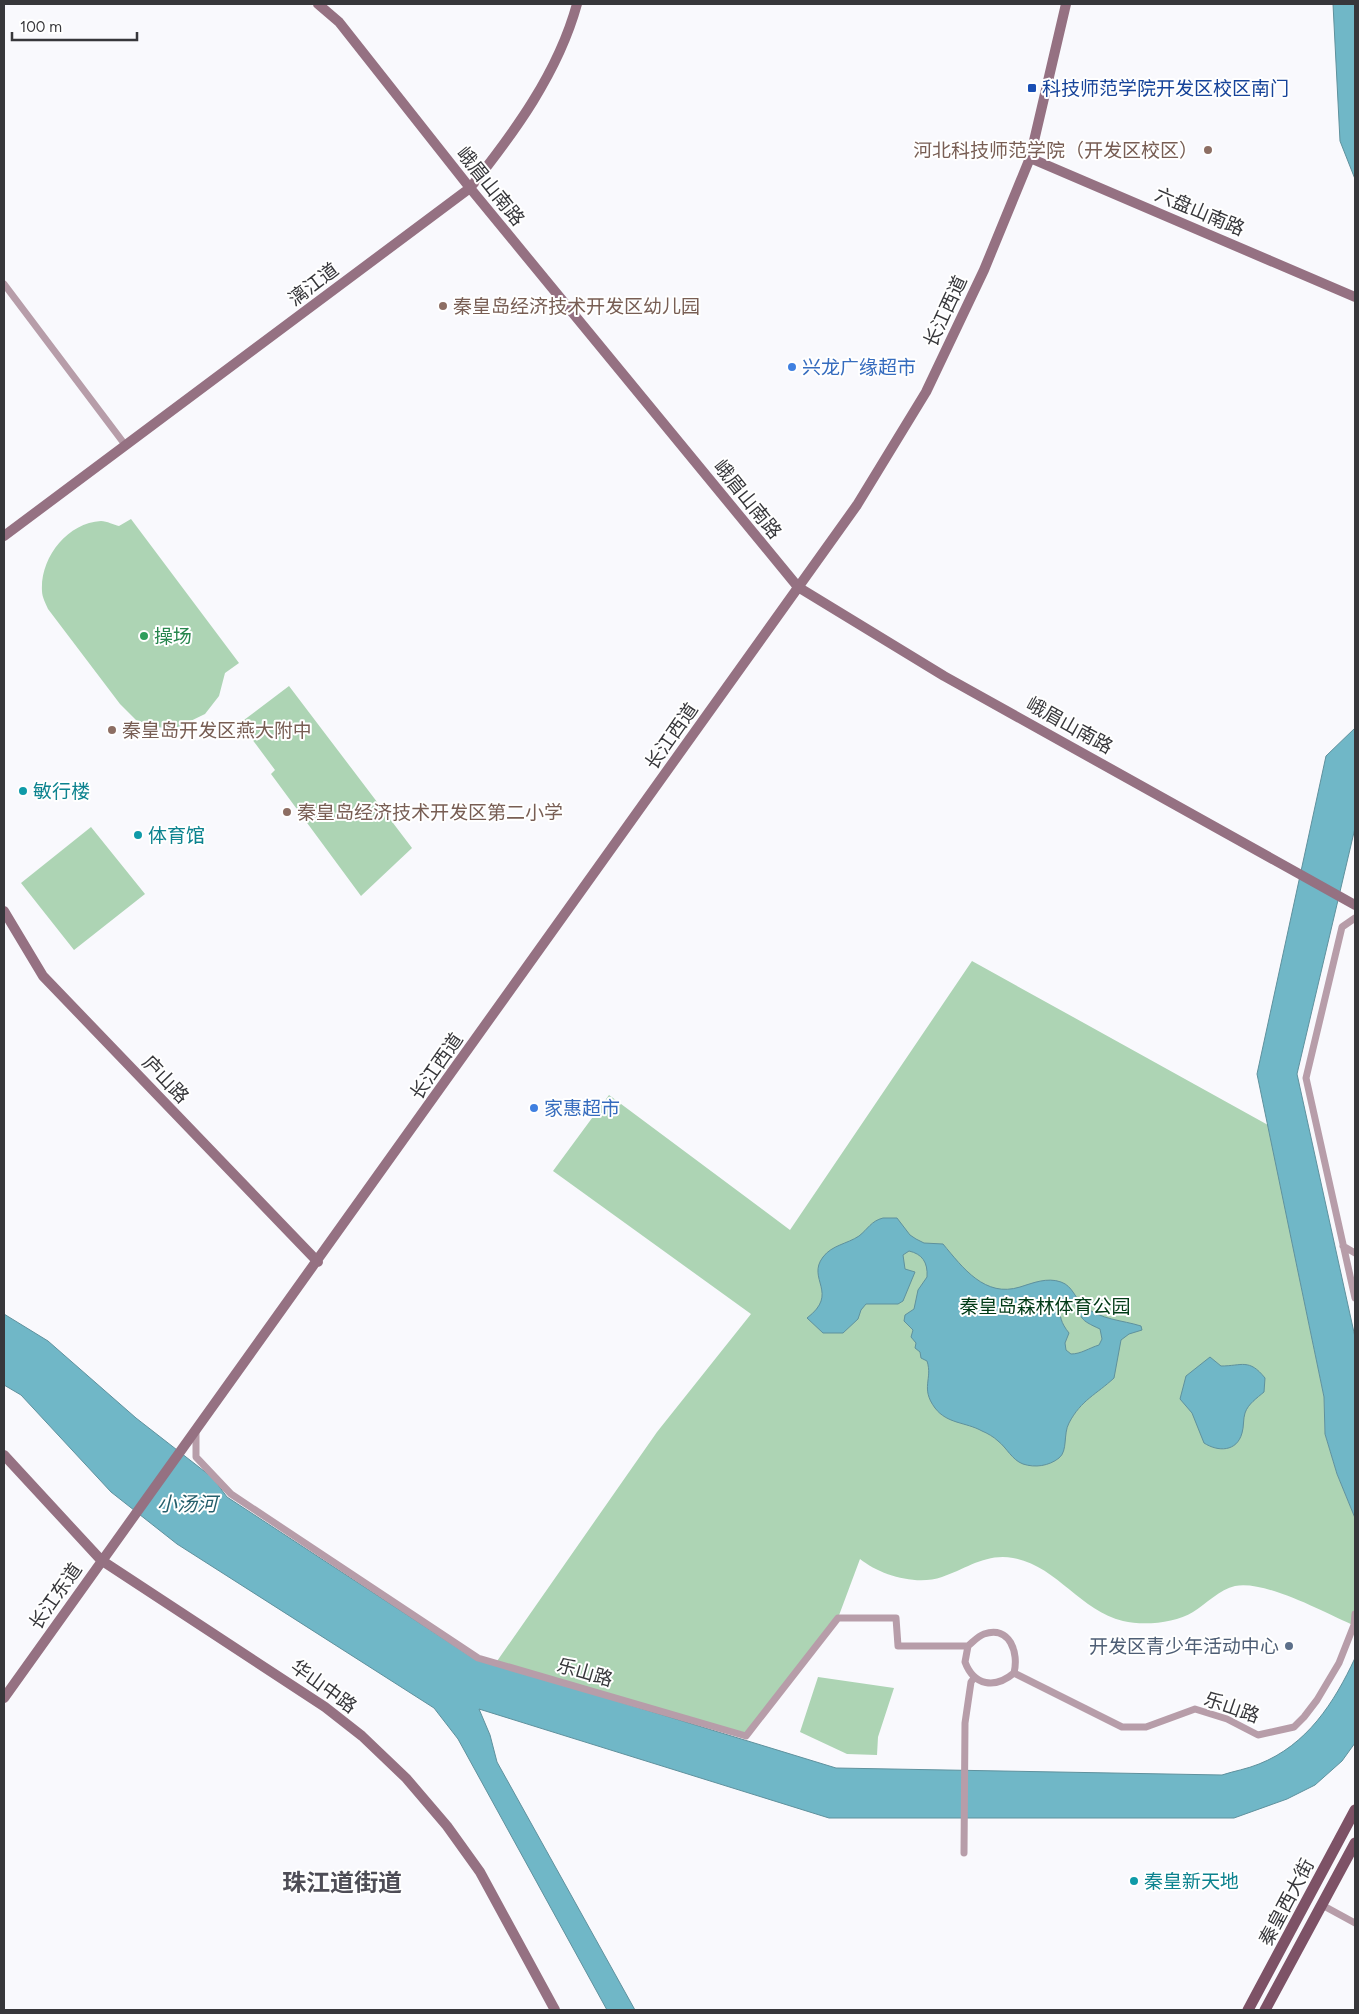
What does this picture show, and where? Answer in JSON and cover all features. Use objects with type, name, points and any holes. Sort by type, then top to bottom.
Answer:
[{"type":"main road","name":"秦皇西大街","points":[[1248,2010],[1355,1810]]},
{"type":"main road","name":"秦皇西大街","points":[[1265,2010],[1355,1843]]},
{"type":"street","name":"峨眉山南路","points":[[318,4],[339,22],[470,188],[798,587],[944,676],[1355,905]]},
{"type":"street","name":"漓江道","points":[[4,536],[470,188],[508,141],[536,97],[572,22],[577,4]]},
{"type":"street","name":"长江西道","points":[[196,1432],[857,505],[926,392],[984,270],[1030,158],[1066,4]]},
{"type":"street","name":"六盘山南路","points":[[1030,158],[1355,296]]},
{"type":"street","points":[[4,284],[126,446]]},
{"type":"street","name":"庐山路","points":[[4,911],[43,976],[318,1262]]},
{"type":"street","points":[[1355,918],[1342,927],[1306,1078],[1355,1298]]},
{"type":"street","points":[[1343,1246],[1355,1253]]},
{"type":"street","name":"长江东道","points":[[4,1698],[78,1596],[134,1514],[196,1432]]},
{"type":"street","name":"乐山路","points":[[196,1432],[196,1457],[231,1494],[478,1658],[746,1736],[838,1618],[896,1618],[898,1646],[968,1646]]},
{"type":"street","name":"华山中路","points":[[4,1455],[101,1560],[326,1707],[362,1736],[406,1778],[448,1826],[480,1872],[555,2010]]},
{"type":"street","name":"乐山路","points":[[1014,1673],[1122,1727],[1146,1727],[1195,1709],[1227,1718],[1258,1735],[1294,1727],[1304,1717],[1317,1700],[1339,1663],[1354,1625],[1355,1614]]},
{"type":"street","points":[[993,1632],[1004,1636],[1012,1644],[1016,1652],[1014,1673],[1006,1680],[996,1684],[985,1683],[974,1678],[965,1662],[968,1646],[984,1634],[993,1632]]},
{"type":"street","points":[[964,1853],[965,1723],[971,1682],[974,1678]]},
{"type":"street","points":[[1322,1905],[1355,1923]]},
{"type":"green space","name":"操场","points":[[131,519],[239,663],[225,673],[219,696],[205,714],[174,729],[157,727],[136,720],[120,704],[48,609],[43,596],[43,579],[46,566],[58,544],[67,535],[89,523],[103,521],[119,526]]},
{"type":"green space","points":[[289,686],[412,848],[361,896],[271,774],[275,770],[240,723]]},
{"type":"green space","points":[[91,827],[145,894],[74,950],[21,883]]},
{"type":"green space","name":"秦皇岛森林体育公园","points":[[972,961],[1268,1125],[1324,1397],[1325,1434],[1337,1474],[1355,1518],[1355,1626],[1295,1599],[1248,1585],[1235,1586],[1224,1590],[1186,1616],[1168,1621],[1140,1623],[1123,1621],[1108,1616],[1081,1599],[1043,1570],[1013,1558],[1003,1557],[985,1560],[942,1577],[921,1580],[888,1574],[868,1565],[860,1559],[838,1618],[746,1736],[495,1664],[657,1432],[751,1314],[553,1171],[609,1095],[790,1230]]},
{"type":"green space","points":[[818,1677],[894,1688],[878,1737],[877,1755],[847,1754],[800,1732]]},
{"type":"water","points":[[1333,4],[1355,4],[1355,179],[1340,141]]},
{"type":"water","points":[[1355,728],[1355,828],[1297,1074],[1355,1337],[1355,1518],[1337,1474],[1325,1434],[1324,1397],[1257,1074],[1326,756]]},
{"type":"water","points":[[897,1218],[910,1235],[916,1239],[924,1243],[943,1244],[967,1271],[986,1285],[1007,1289],[1045,1280],[1061,1282],[1068,1286],[1081,1303],[1091,1311],[1104,1317],[1141,1326],[1142,1330],[1129,1334],[1121,1340],[1114,1378],[1084,1403],[1069,1423],[1064,1451],[1059,1458],[1042,1466],[1023,1464],[1016,1460],[995,1438],[976,1428],[945,1417],[935,1408],[928,1395],[929,1373],[927,1361],[921,1358],[920,1352],[915,1348],[916,1343],[911,1337],[913,1330],[904,1321],[905,1315],[914,1309],[918,1290],[927,1277],[925,1263],[917,1254],[909,1251],[903,1255],[905,1269],[915,1272],[903,1301],[898,1304],[866,1304],[861,1310],[858,1319],[843,1333],[823,1333],[807,1318],[821,1301],[822,1294],[818,1272],[823,1257],[835,1247],[859,1236],[879,1219]],"holes":[[[1072,1300],[1082,1318],[1100,1329],[1102,1339],[1099,1345],[1075,1354],[1071,1354],[1066,1350],[1065,1343],[1069,1333],[1060,1316],[1060,1303]]]},
{"type":"water","name":"小汤河","points":[[4,1314],[48,1341],[136,1418],[213,1478],[227,1497],[470,1656],[836,1768],[1222,1775],[1254,1766],[1276,1756],[1305,1734],[1317,1721],[1338,1691],[1355,1658],[1355,1743],[1342,1761],[1315,1785],[1287,1799],[1234,1818],[829,1818],[479,1709],[490,1735],[497,1762],[635,2010],[607,2010],[458,1739],[434,1708],[177,1544],[111,1492],[21,1395],[4,1385]]},
{"type":"water","points":[[1210,1357],[1221,1366],[1250,1365],[1265,1378],[1264,1392],[1246,1410],[1240,1439],[1231,1447],[1221,1449],[1204,1443],[1192,1413],[1180,1399],[1186,1376]]},
{"type":"place","name":"科技师范学院开发区校区南门","points":[[1032,88]]},
{"type":"place","name":"河北科技师范学院（开发区校区）","points":[[1208,150]]},
{"type":"place","name":"秦皇岛经济技术开发区幼儿园","points":[[443,306]]},
{"type":"place","name":"兴龙广缘超市","points":[[792,367]]},
{"type":"place","name":"操场","points":[[144,636]]},
{"type":"place","name":"秦皇岛开发区燕大附中","points":[[112,730]]},
{"type":"place","name":"敏行楼","points":[[23,791]]},
{"type":"place","name":"秦皇岛经济技术开发区第二小学","points":[[287,812]]},
{"type":"place","name":"体育馆","points":[[138,835]]},
{"type":"place","name":"家惠超市","points":[[534,1108]]},
{"type":"place","name":"开发区青少年活动中心","points":[[1289,1646]]},
{"type":"place","name":"秦皇新天地","points":[[1134,1881]]},
{"type":"district","name":"珠江道街道","points":[[342,1883]]}]
